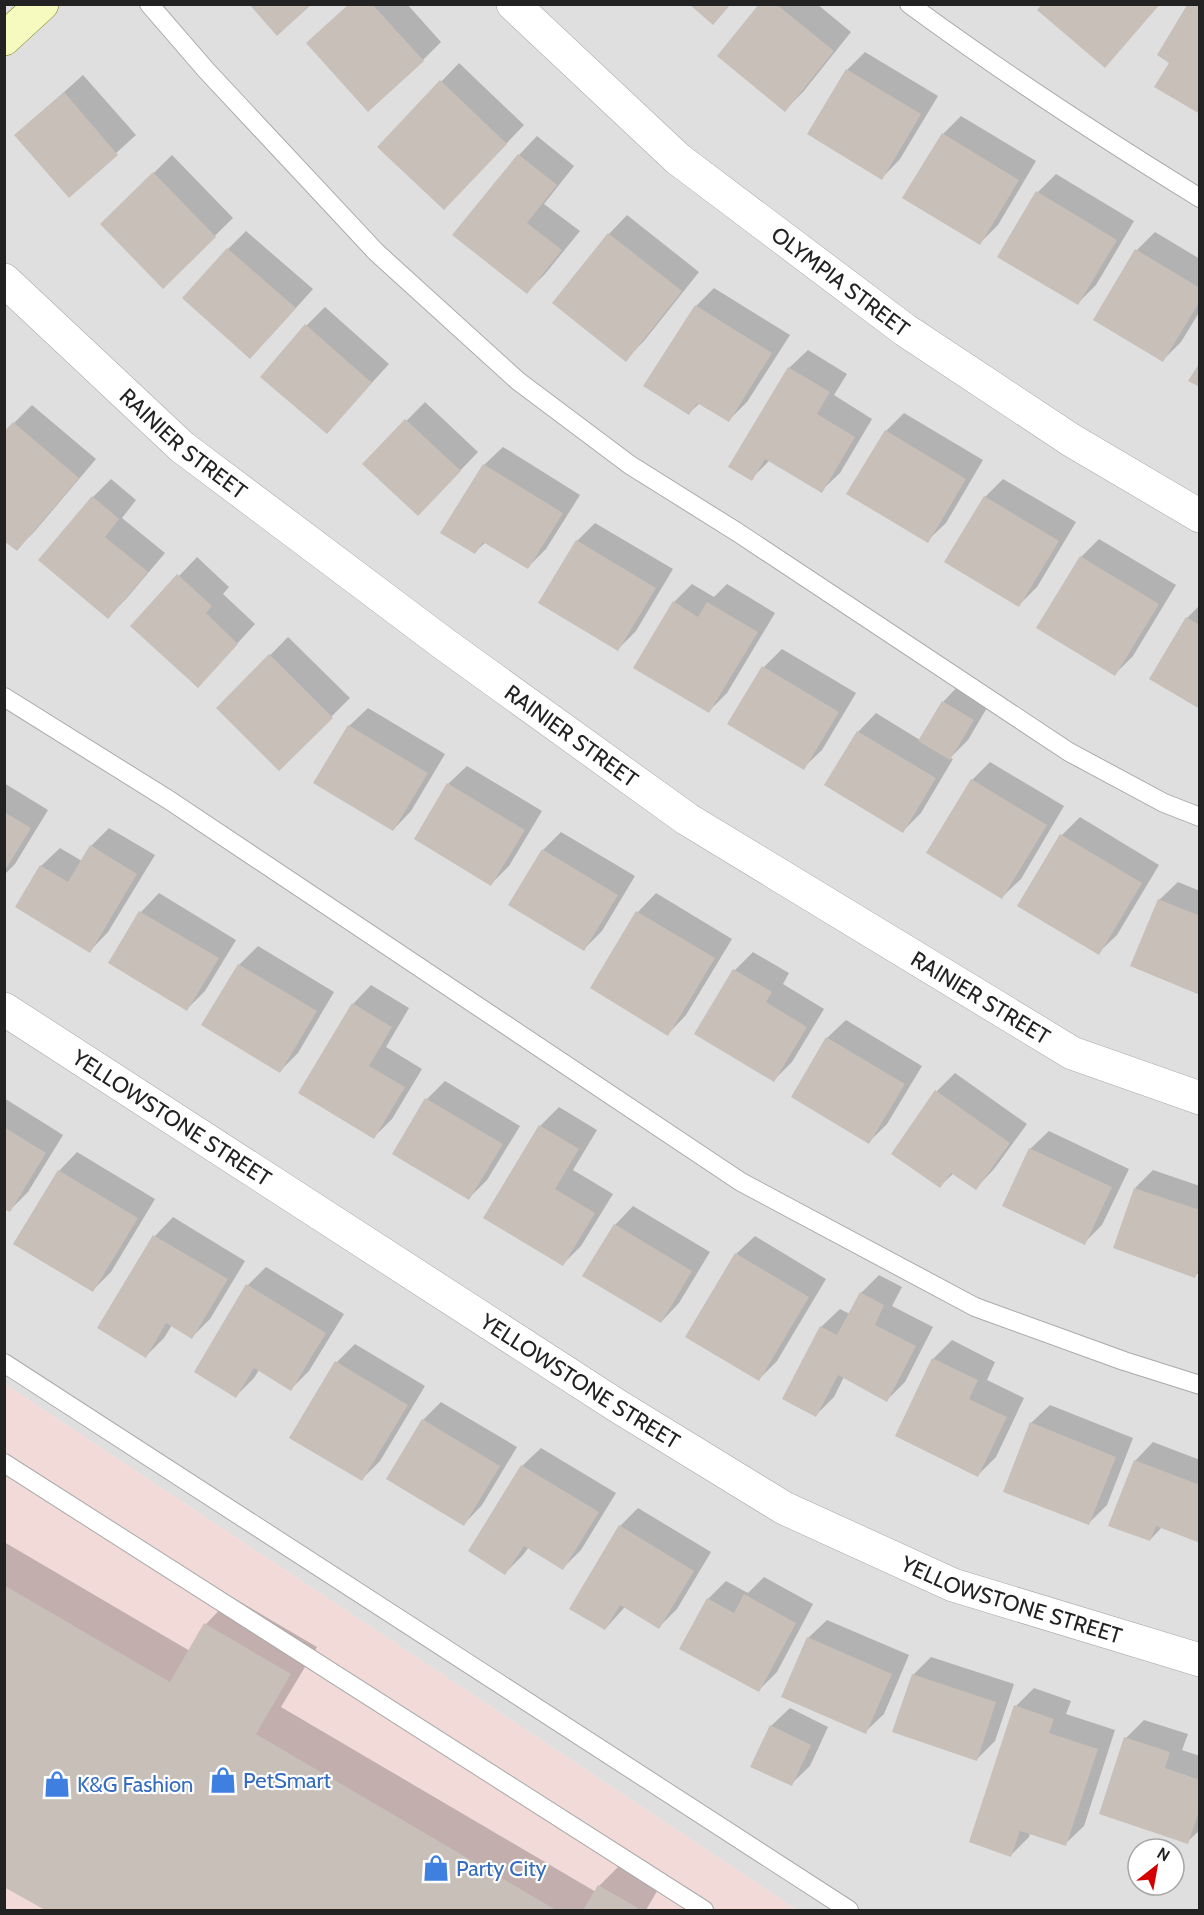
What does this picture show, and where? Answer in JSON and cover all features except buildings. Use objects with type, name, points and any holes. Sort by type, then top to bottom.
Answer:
[{"type":"street","points":[[4,39],[42,4]]},
{"type":"street","name":"OLYMPIA STREET","points":[[513,4],[678,159],[905,330],[1071,440],[1200,516]]},
{"type":"street","name":"RAINIER STREET","points":[[4,280],[182,447],[447,646],[687,819],[1072,1053],[1200,1098]]},
{"type":"street","name":"YELLOWSTONE STREET","points":[[4,1009],[616,1405],[784,1508],[953,1585],[1200,1660]]},
{"type":"lane","points":[[149,4],[206,70],[376,252],[518,381],[630,465],[737,532],[1069,752],[1164,803],[1200,817]]},
{"type":"lane","points":[[909,4],[963,44],[1119,148],[1200,198]]},
{"type":"lane","points":[[4,697],[169,800],[741,1182],[975,1307],[1124,1361],[1200,1385]]},
{"type":"lane","points":[[4,1363],[849,1911]]},
{"type":"lane","points":[[4,1463],[704,1911]]},
{"type":"shaded area","points":[[4,5],[1199,5],[1199,1910],[797,1910],[5,1384]]},
{"type":"shaded area","points":[[5,1384],[797,1910],[5,1910]]},
{"type":"place","name":"PetSmart","points":[[223,1780]]},
{"type":"place","name":"K&G Fashion","points":[[57,1784]]},
{"type":"place","name":"Party City","points":[[436,1868]]}]
